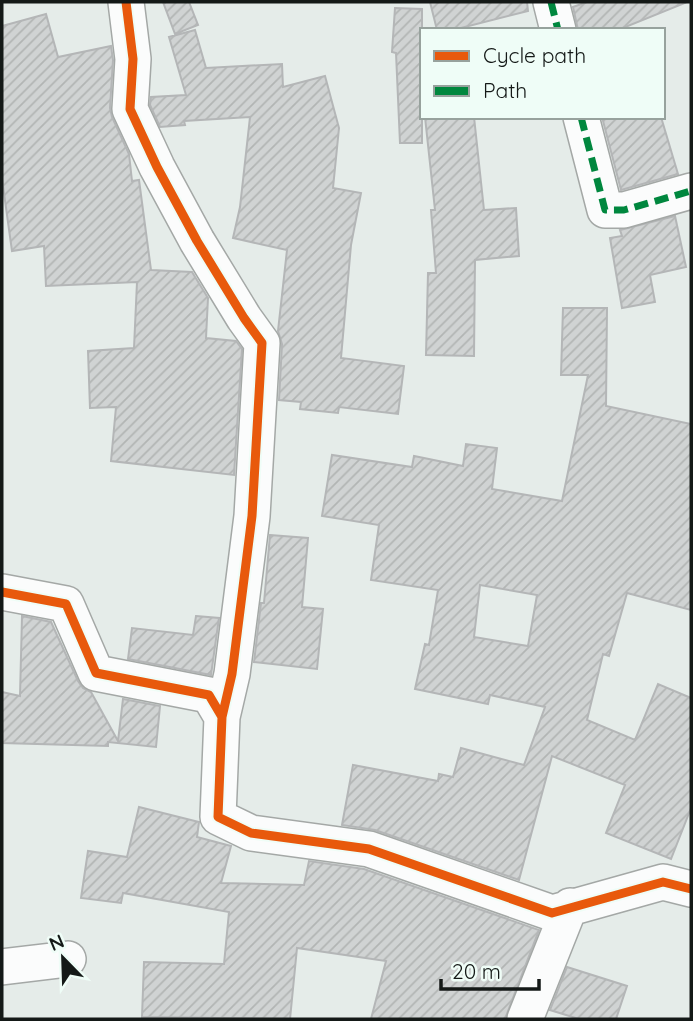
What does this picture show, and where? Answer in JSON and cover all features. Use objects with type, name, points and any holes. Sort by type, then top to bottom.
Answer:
[{"type":"street","points":[[126,2],[133,59],[130,109],[157,167],[197,241],[262,343],[252,516],[232,674],[222,717],[218,817],[251,833],[369,849],[552,913],[663,882],[689,881]]},
{"type":"street","points":[[551,2],[558,28]]},
{"type":"street","points":[[582,119],[605,210],[624,209],[691,191]]},
{"type":"street","points":[[2,592],[66,604],[96,673],[209,695],[222,717]]},
{"type":"street","points":[[526,1019],[570,906]]},
{"type":"street","points":[[2,967],[68,959]]},
{"type":"building","points":[[163,2],[189,2],[198,25],[175,34]]},
{"type":"building","points":[[430,2],[527,2],[528,11],[461,28],[436,28]]},
{"type":"building","points":[[587,2],[685,3],[623,28],[578,28],[573,7]]},
{"type":"building","points":[[395,8],[422,9],[422,143],[400,143],[396,53],[392,52]]},
{"type":"building","points":[[46,14],[58,57],[111,46],[113,60],[110,108],[129,154],[132,181],[139,180],[151,270],[192,272],[208,298],[206,338],[236,341],[242,349],[234,475],[111,461],[116,407],[90,408],[88,351],[134,348],[137,282],[46,286],[44,246],[12,251],[2,179],[2,26]]},
{"type":"building","points":[[195,30],[206,68],[282,64],[283,87],[325,76],[339,128],[333,188],[361,193],[351,245],[341,358],[404,366],[398,414],[339,407],[338,413],[300,409],[301,402],[279,400],[282,344],[278,331],[287,250],[233,238],[240,207],[250,117],[184,121],[185,125],[160,127],[150,105],[151,97],[186,95],[169,37]]},
{"type":"building","points":[[425,119],[474,119],[484,210],[516,208],[519,256],[475,260],[474,356],[426,355],[428,273],[436,273],[431,210],[435,210]]},
{"type":"building","points":[[603,119],[662,119],[678,174],[621,190]]},
{"type":"building","points":[[675,216],[686,267],[650,275],[655,302],[622,308],[610,238],[622,236],[620,230]]},
{"type":"building","points":[[563,308],[607,308],[606,406],[691,424],[691,610],[627,593],[609,656],[603,654],[587,720],[635,740],[658,684],[691,698],[691,808],[671,859],[606,833],[625,785],[552,756],[519,880],[375,830],[342,825],[353,765],[438,781],[439,774],[453,777],[461,748],[524,765],[545,707],[490,695],[488,704],[415,689],[425,644],[429,645],[438,590],[371,580],[379,525],[322,516],[332,455],[412,467],[414,456],[463,466],[466,444],[497,448],[492,489],[562,501],[588,375],[561,375]],"holes":[[[480,585],[537,595],[528,646],[474,637]]]},
{"type":"building","points":[[270,535],[308,538],[302,607],[323,609],[317,669],[254,662],[261,603],[264,603]]},
{"type":"building","points":[[22,616],[51,622],[78,681],[83,688],[91,692],[118,741],[123,699],[160,706],[156,747],[108,742],[108,746],[2,743],[2,692],[20,696]]},
{"type":"building","points":[[196,616],[219,618],[211,675],[128,659],[132,628],[193,635]]},
{"type":"building","points":[[139,807],[199,822],[197,837],[231,846],[221,883],[304,885],[309,861],[364,869],[539,930],[505,1019],[371,1019],[386,961],[297,948],[290,1019],[142,1017],[144,962],[224,964],[229,912],[123,893],[121,903],[81,898],[88,851],[127,857]]},
{"type":"building","points":[[567,967],[627,986],[616,1019],[579,1019],[550,1010]]},
{"type":"marked path","points":[[551,2],[558,28]]},
{"type":"marked path","points":[[582,119],[605,210],[624,210],[691,191]]},
{"type":"cycle path","points":[[126,2],[133,59],[130,109],[157,167],[197,241],[262,343],[252,516],[232,674],[222,717]]},
{"type":"cycle path","points":[[2,592],[66,604],[96,673],[209,695],[222,717],[218,817],[251,833],[369,849],[552,913],[663,882],[691,889]]}]
